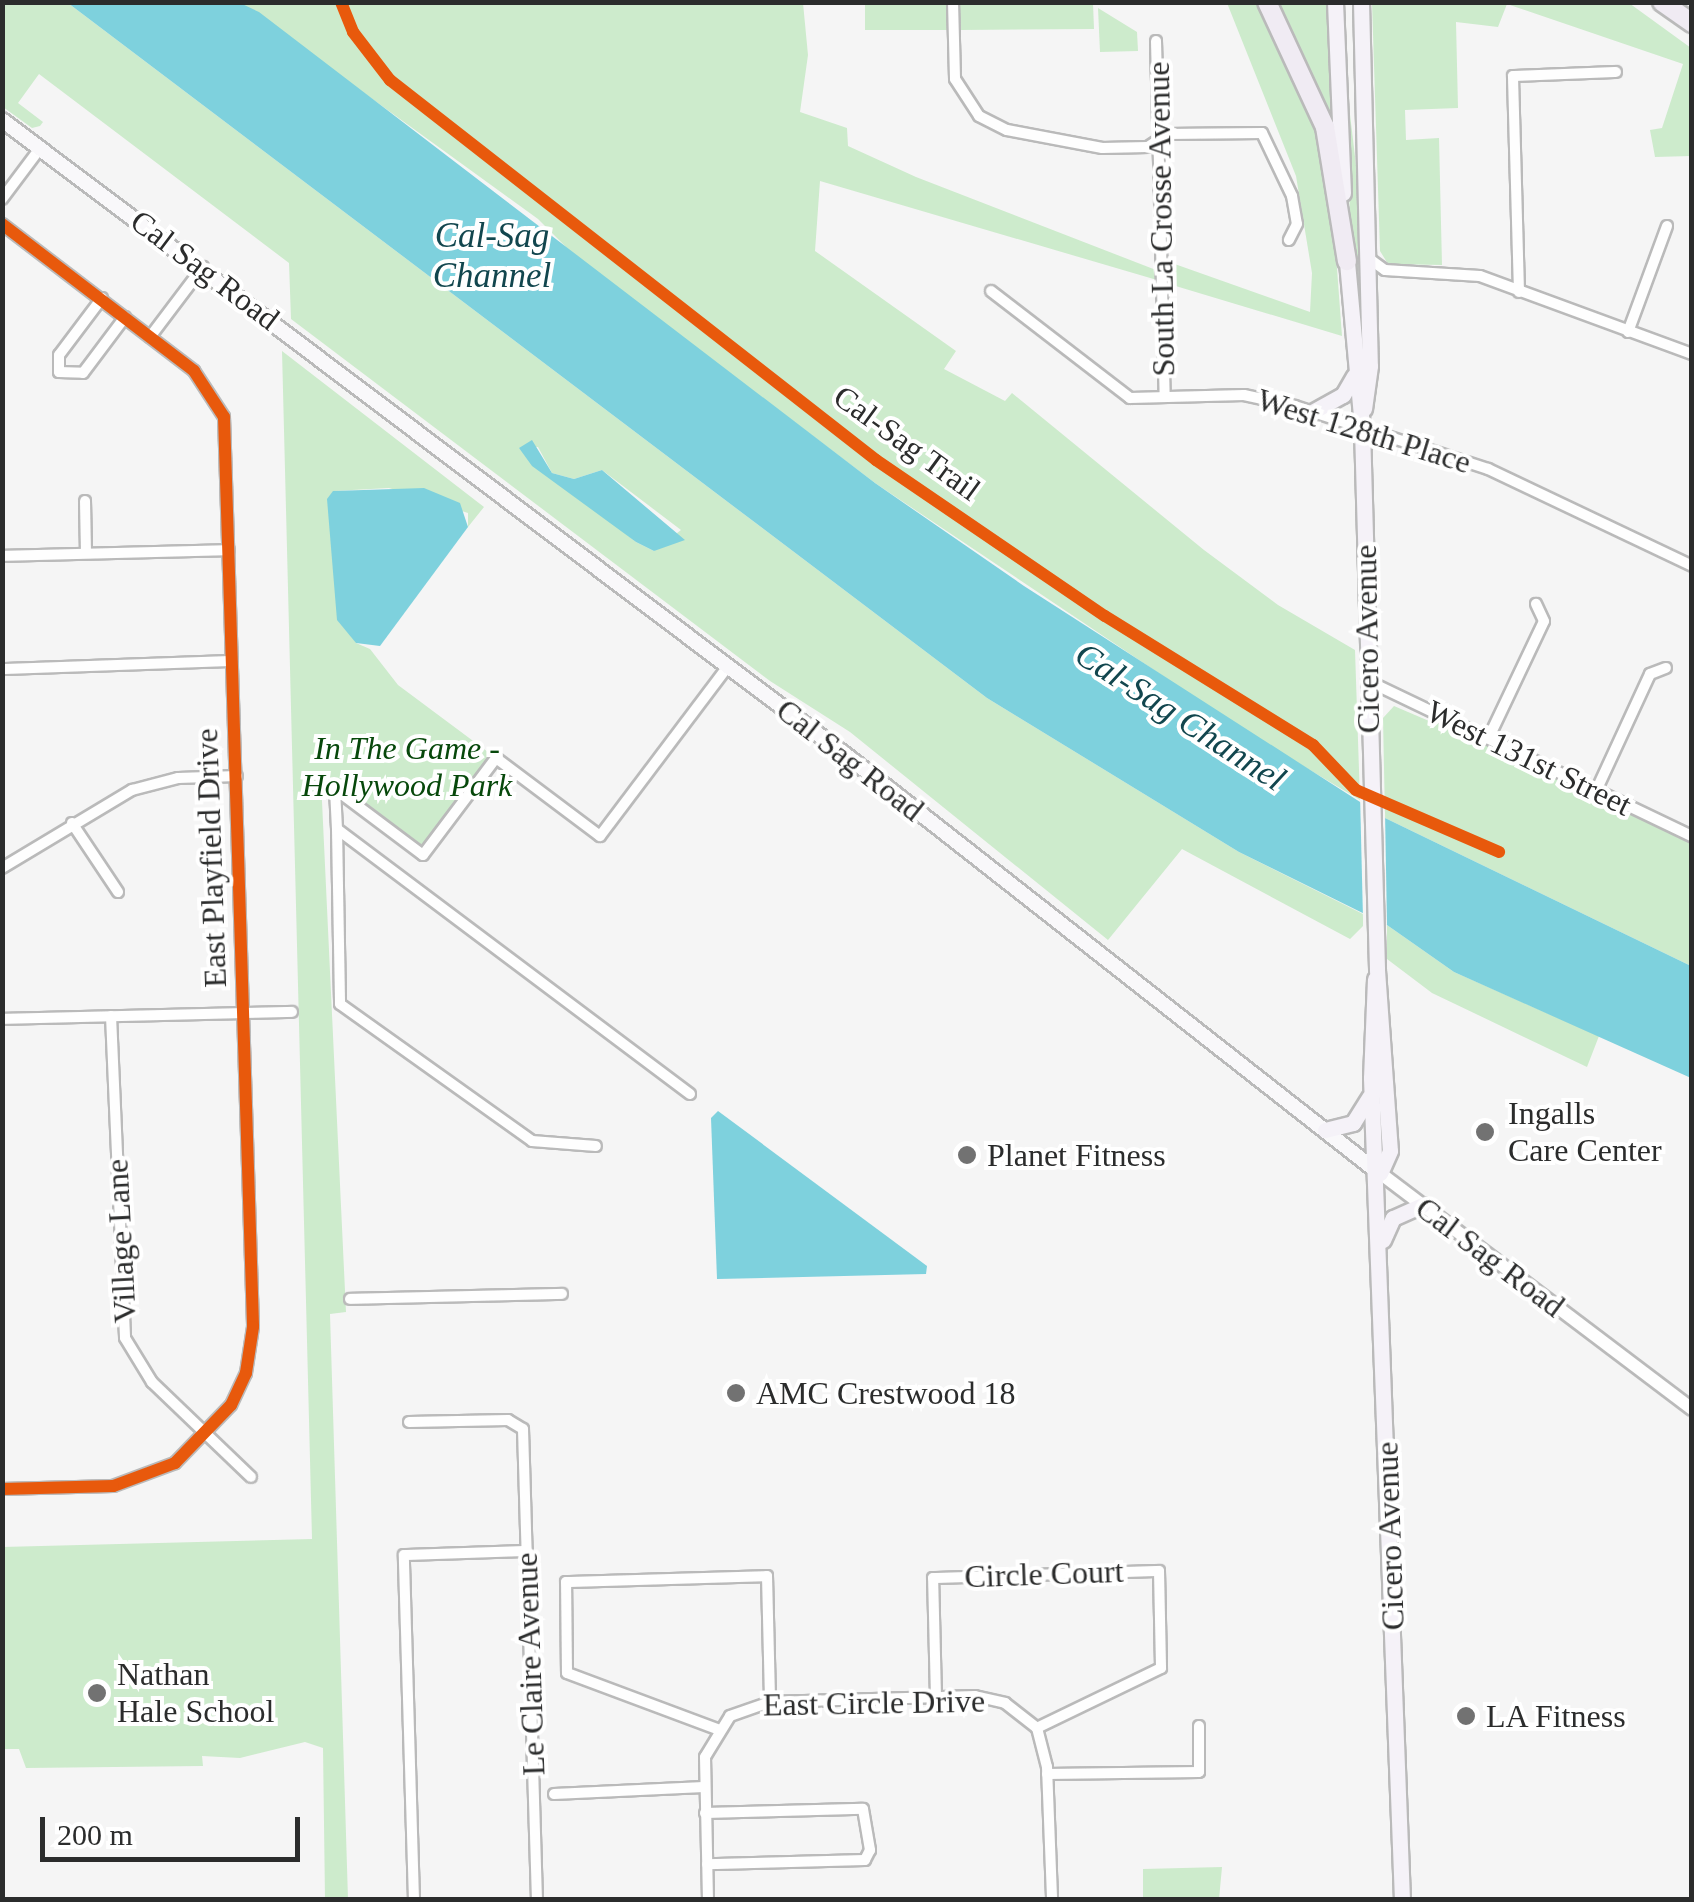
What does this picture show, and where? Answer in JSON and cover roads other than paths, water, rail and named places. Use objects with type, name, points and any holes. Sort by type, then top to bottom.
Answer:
[{"type":"highway","points":[[1267,2],[1325,127],[1346,261]]},
{"type":"highway","points":[[1662,2],[1692,23]]},
{"type":"main road","name":"Cicero Avenue","points":[[1335,2],[1346,261],[1354,376],[1362,428]]},
{"type":"main road","name":"Cicero Avenue","points":[[1361,2],[1368,290],[1362,428],[1370,775],[1377,970],[1390,1151],[1380,1173]]},
{"type":"main road","name":"Cal Sag Road","points":[[2,120],[203,266],[728,666],[1380,1173]]},
{"type":"main road","points":[[1312,412],[1343,395],[1354,376]]},
{"type":"main road","name":"Cicero Avenue","points":[[1377,970],[1370,1006],[1371,1078],[1380,1173],[1402,1900]]},
{"type":"main road","points":[[1325,1130],[1360,1117],[1371,1078]]},
{"type":"main road","points":[[1382,1244],[1393,1218],[1422,1205]]},
{"type":"street","points":[[953,2],[955,79],[979,116],[1008,130],[1087,146],[1157,142],[1166,134],[1266,136],[1292,196],[1297,224],[1289,240]]},
{"type":"street","name":"South La Crosse Avenue","points":[[1156,41],[1165,397]]},
{"type":"street","points":[[1519,292],[1513,76],[1616,72]]},
{"type":"street","points":[[2,199],[40,148]]},
{"type":"street","name":"East Playfield Drive","points":[[2,224],[194,371],[224,418],[252,1338],[239,1389],[208,1436],[152,1475],[75,1488],[2,1489]]},
{"type":"street","points":[[1628,332],[1667,226]]},
{"type":"street","points":[[1367,257],[1385,270],[1450,270],[1692,354]]},
{"type":"street","points":[[150,337],[203,266]]},
{"type":"street","points":[[1368,290],[1385,270]]},
{"type":"street","name":"West 128th Place","points":[[991,291],[1130,398],[1244,395],[1312,412],[1488,469],[1692,566]]},
{"type":"street","points":[[102,298],[60,354],[60,372],[83,373],[125,316]]},
{"type":"street","points":[[85,502],[86,553]]},
{"type":"street","points":[[2,556],[228,550]]},
{"type":"street","points":[[1489,738],[1544,621],[1536,604]]},
{"type":"street","points":[[2,669],[232,661]]},
{"type":"street","points":[[596,1146],[532,1141],[340,1004],[335,789],[422,855],[496,758],[600,836],[728,666]]},
{"type":"street","points":[[1596,791],[1650,674],[1666,668]]},
{"type":"street","name":"West 131st Street","points":[[1368,680],[1692,836]]},
{"type":"street","points":[[2,851],[6,866],[72,823],[147,785],[237,776]]},
{"type":"street","points":[[72,823],[118,892]]},
{"type":"street","points":[[337,830],[690,1094]]},
{"type":"street","points":[[2,1019],[292,1012]]},
{"type":"street","name":"Village Lane","points":[[111,1016],[126,1338],[144,1372],[252,1477]]},
{"type":"street","name":"Cal Sag Road","points":[[1380,1173],[1692,1409]]},
{"type":"street","points":[[350,1300],[562,1294]]},
{"type":"street","name":"Le Claire Avenue","points":[[408,1422],[508,1420],[523,1430],[538,1900]]},
{"type":"street","points":[[414,1900],[404,1556],[527,1550]]},
{"type":"street","name":"Circle Court","points":[[936,1697],[933,1578],[1159,1570],[1161,1668],[1037,1728]]},
{"type":"street","points":[[708,1900],[705,1756],[717,1729],[567,1672],[566,1582],[766,1576],[770,1702]]},
{"type":"street","name":"East Circle Drive","points":[[717,1729],[737,1711],[770,1702],[936,1697],[996,1699],[1037,1728]]},
{"type":"street","points":[[1047,1774],[1200,1772],[1198,1726]]},
{"type":"street","points":[[1037,1728],[1047,1774],[1052,1900]]},
{"type":"street","points":[[554,1794],[704,1788]]},
{"type":"street","points":[[705,1813],[863,1808],[870,1850],[865,1860],[707,1864]]},
{"type":"water","name":"Cal-Sag Channel","points":[[68,3],[240,3],[259,12],[875,483],[1024,586],[1385,818],[1691,966],[1691,1078],[1454,972],[1387,925],[1239,852],[987,698]]},
{"type":"water","points":[[532,440],[552,473],[574,479],[602,470],[685,540],[654,551],[636,542],[532,466],[519,448]]},
{"type":"water","points":[[424,488],[460,503],[468,527],[380,646],[356,643],[337,620],[327,499],[333,491]]},
{"type":"water","points":[[718,1111],[927,1266],[926,1274],[717,1279],[711,1118]]},
{"type":"place","name":"Ingalls Care Center","points":[[1485,1132]]},
{"type":"place","name":"Planet Fitness","points":[[967,1155]]},
{"type":"place","name":"AMC Crestwood 18","points":[[736,1393]]},
{"type":"place","name":"Nathan Hale School","points":[[97,1693]]},
{"type":"place","name":"LA Fitness","points":[[1466,1716]]},
{"type":"park label","name":"In The Game - Hollywood Park","points":[[407,768]]}]
